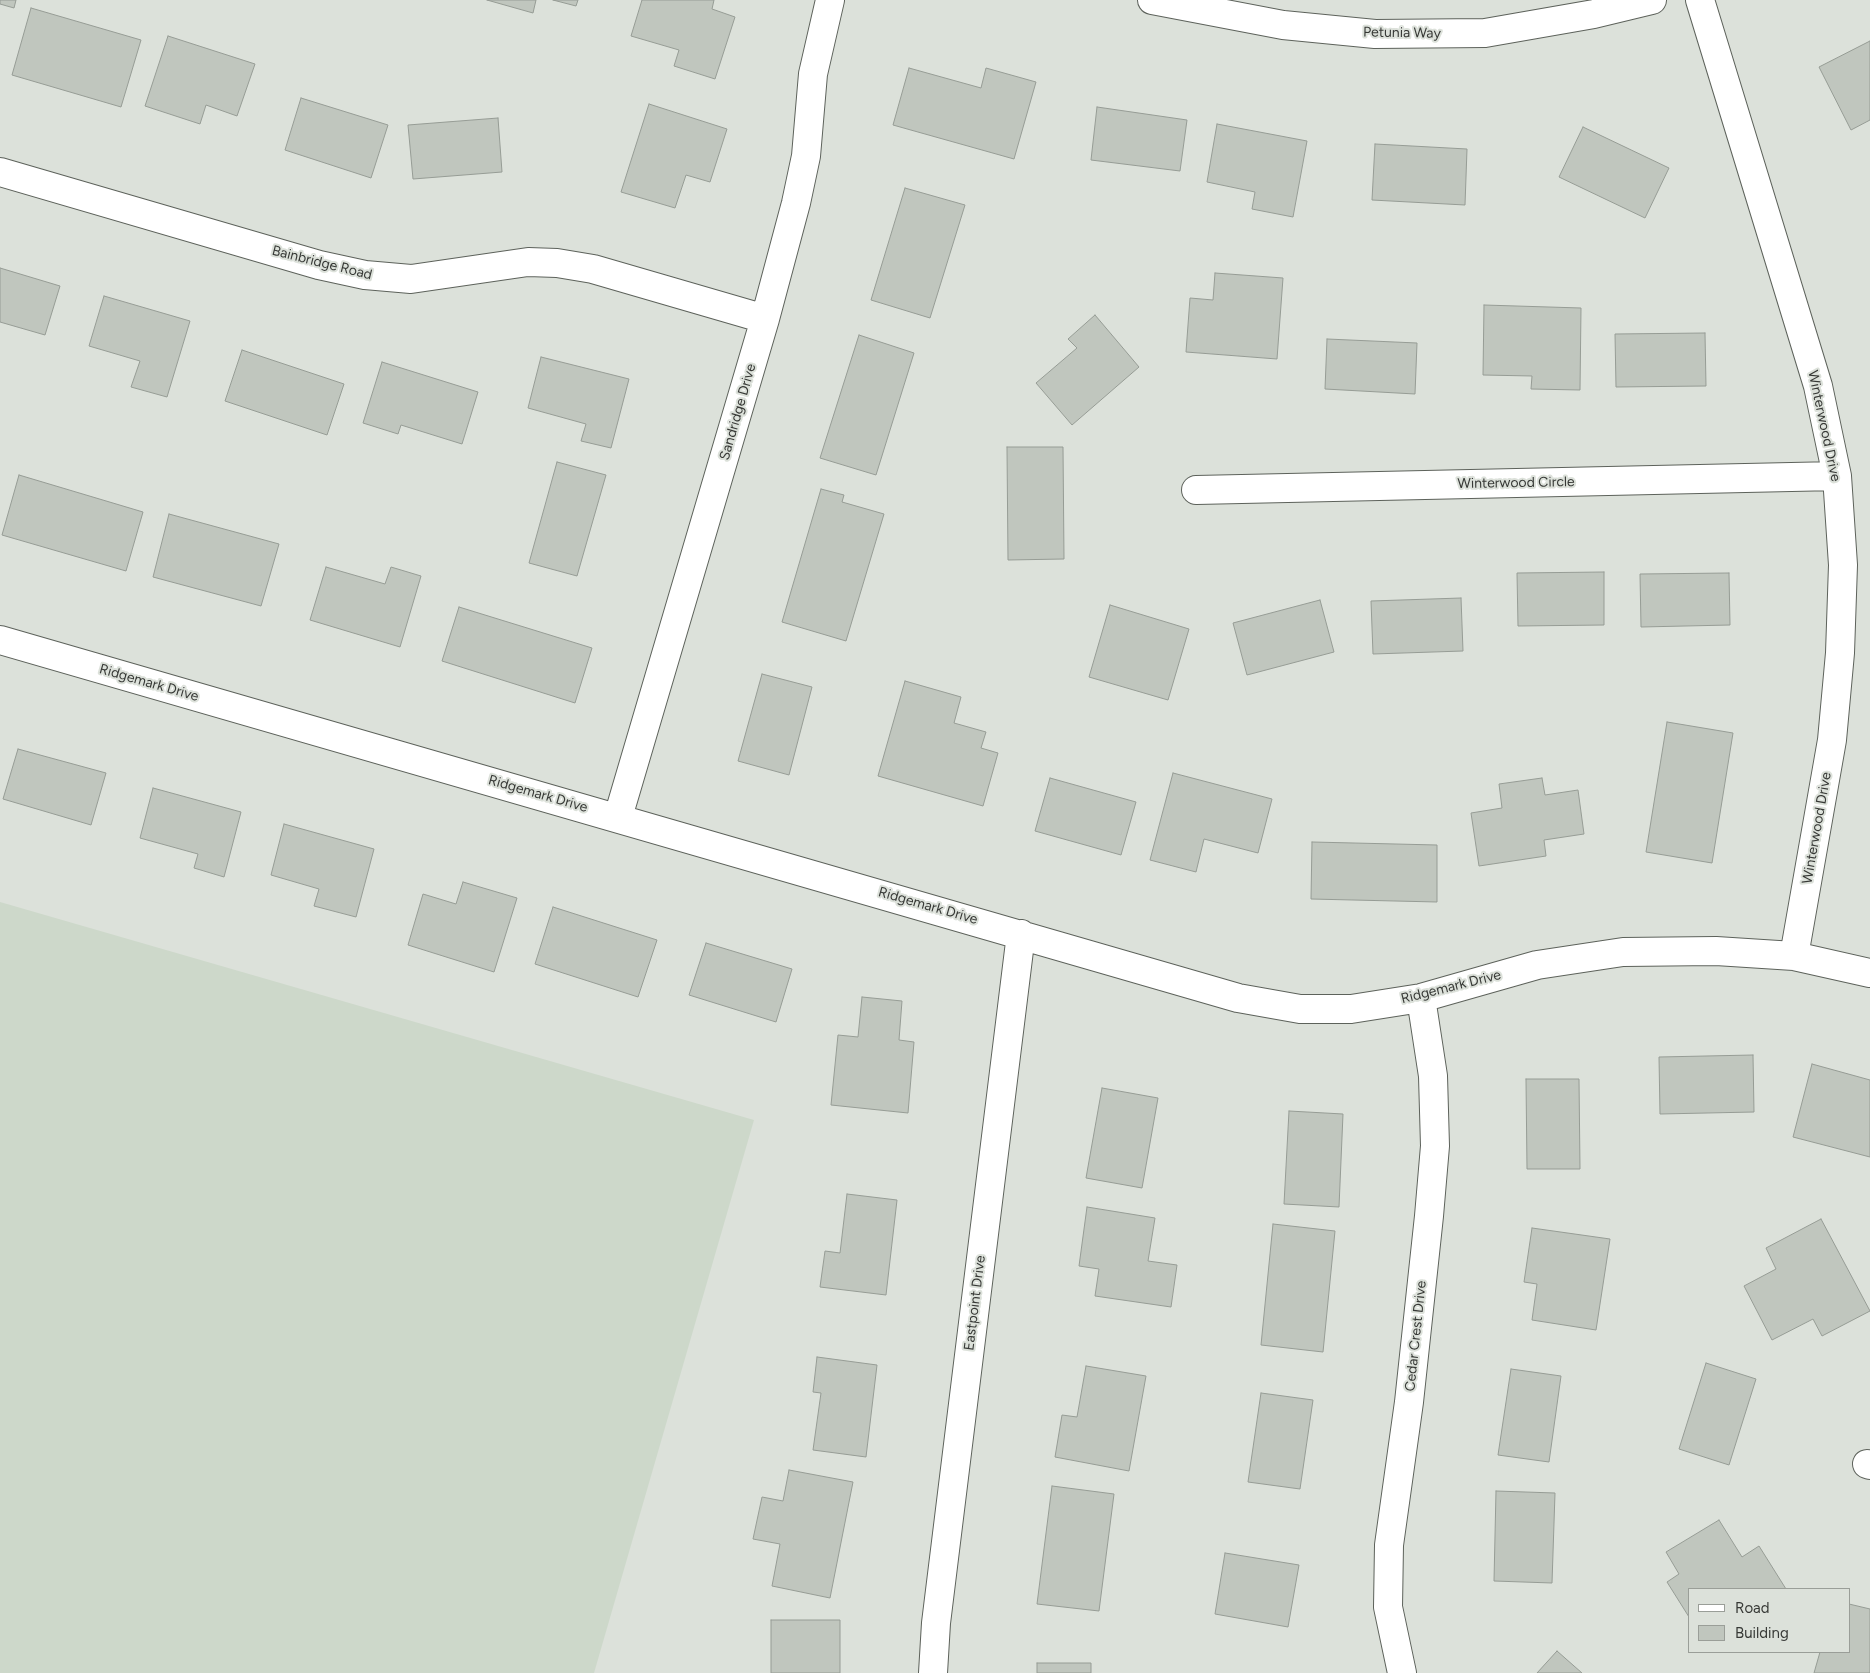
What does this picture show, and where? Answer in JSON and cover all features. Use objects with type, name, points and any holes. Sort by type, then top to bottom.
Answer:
[{"type":"street","name":"Sandridge Drive","points":[[618,817],[765,319],[796,203],[806,156],[813,74],[830,0]]},
{"type":"street","name":"Petunia Way","points":[[1152,0],[1283,26],[1375,34],[1485,33],[1594,14],[1652,0]]},
{"type":"street","name":"Winterwood Drive","points":[[1700,0],[1818,386],[1837,476],[1843,565],[1840,653],[1832,740],[1794,956]]},
{"type":"street","name":"Bainbridge Road","points":[[0,172],[319,265],[365,275],[412,279],[528,262],[557,263],[593,269],[765,319]]},
{"type":"street","name":"Winterwood Circle","points":[[1196,490],[1837,476]]},
{"type":"street","name":"Ridgemark Drive","points":[[0,640],[618,817],[1238,998],[1300,1009],[1350,1009],[1421,998],[1537,965],[1624,952],[1716,951],[1794,956],[1870,973]]},
{"type":"street","name":"Eastpoint Drive","points":[[933,1673],[936,1623],[1021,934]]},
{"type":"street","name":"Cedar Crest Drive","points":[[1402,1673],[1388,1606],[1389,1545],[1410,1393],[1435,1146],[1434,1076],[1421,998]]},
{"type":"shaded area","points":[[0,902],[754,1120],[594,1673],[0,1673]]},
{"type":"building","points":[[0,0],[16,0],[14,8],[0,4]]},
{"type":"building","points":[[487,0],[536,0],[533,13]]},
{"type":"building","points":[[553,0],[578,0],[576,6]]},
{"type":"building","points":[[642,0],[714,0],[712,9],[735,17],[715,79],[674,66],[679,50],[631,36]]},
{"type":"building","points":[[31,8],[141,40],[121,107],[12,75]]},
{"type":"building","points":[[168,36],[255,64],[237,116],[206,105],[200,124],[145,106]]},
{"type":"building","points":[[1870,41],[1870,120],[1851,130],[1819,67]]},
{"type":"building","points":[[909,68],[981,88],[986,68],[1036,82],[1014,159],[893,125]]},
{"type":"building","points":[[301,98],[388,125],[371,178],[285,150]]},
{"type":"building","points":[[649,104],[727,129],[710,182],[686,175],[675,208],[621,192]]},
{"type":"building","points":[[1097,107],[1187,120],[1180,171],[1091,160]]},
{"type":"building","points":[[498,118],[502,172],[413,179],[408,125]]},
{"type":"building","points":[[1217,124],[1307,141],[1293,217],[1252,209],[1255,192],[1207,182]]},
{"type":"building","points":[[1583,127],[1669,168],[1645,218],[1559,177]]},
{"type":"building","points":[[1375,144],[1467,149],[1465,205],[1372,200]]},
{"type":"building","points":[[905,188],[965,205],[930,318],[871,300]]},
{"type":"building","points":[[0,268],[60,286],[45,335],[0,322]]},
{"type":"building","points":[[1215,273],[1283,278],[1277,359],[1186,352],[1190,298],[1213,300]]},
{"type":"building","points":[[104,296],[190,321],[167,397],[131,387],[140,361],[89,346]]},
{"type":"building","points":[[1484,305],[1581,308],[1580,390],[1531,389],[1532,376],[1483,375]]},
{"type":"building","points":[[1095,315],[1139,367],[1072,425],[1036,383],[1077,348],[1068,339]]},
{"type":"building","points":[[1705,333],[1706,386],[1616,387],[1615,334]]},
{"type":"building","points":[[859,335],[914,353],[876,475],[820,458]]},
{"type":"building","points":[[1327,339],[1417,343],[1415,394],[1325,389]]},
{"type":"building","points":[[242,350],[344,384],[327,435],[225,401]]},
{"type":"building","points":[[541,357],[629,379],[611,448],[581,441],[586,424],[528,408]]},
{"type":"building","points":[[382,362],[478,392],[462,444],[401,425],[398,434],[363,423]]},
{"type":"building","points":[[1007,447],[1063,447],[1064,559],[1008,560]]},
{"type":"building","points":[[557,462],[606,475],[577,576],[529,563]]},
{"type":"building","points":[[19,475],[143,512],[126,571],[2,535]]},
{"type":"building","points":[[821,489],[844,495],[842,502],[884,514],[846,641],[782,622]]},
{"type":"building","points":[[169,514],[279,544],[261,606],[153,577]]},
{"type":"building","points":[[326,567],[385,584],[391,567],[421,576],[400,647],[310,620]]},
{"type":"building","points":[[1604,572],[1604,625],[1518,626],[1517,573]]},
{"type":"building","points":[[1729,573],[1730,625],[1641,627],[1640,574]]},
{"type":"building","points":[[1461,598],[1463,651],[1373,654],[1371,601]]},
{"type":"building","points":[[1320,600],[1334,652],[1247,675],[1233,623]]},
{"type":"building","points":[[1110,605],[1189,629],[1168,700],[1089,677]]},
{"type":"building","points":[[459,607],[592,648],[575,703],[442,661]]},
{"type":"building","points":[[762,674],[812,687],[789,775],[738,761]]},
{"type":"building","points":[[905,681],[961,697],[954,723],[986,732],[981,748],[998,753],[983,806],[878,776]]},
{"type":"building","points":[[1667,722],[1733,733],[1712,863],[1646,852]]},
{"type":"building","points":[[18,749],[106,773],[91,825],[3,799]]},
{"type":"building","points":[[1173,773],[1272,799],[1258,853],[1204,839],[1196,872],[1150,860]]},
{"type":"building","points":[[1050,778],[1136,802],[1121,855],[1035,831]]},
{"type":"building","points":[[1542,778],[1545,795],[1578,790],[1584,834],[1544,840],[1546,856],[1479,866],[1471,813],[1502,808],[1499,784]]},
{"type":"building","points":[[153,788],[241,812],[224,877],[194,868],[198,854],[140,838]]},
{"type":"building","points":[[284,824],[374,849],[356,917],[314,906],[319,889],[271,875]]},
{"type":"building","points":[[1312,842],[1437,845],[1437,902],[1311,899]]},
{"type":"building","points":[[463,882],[517,898],[494,972],[408,945],[423,894],[456,904]]},
{"type":"building","points":[[553,907],[657,940],[638,997],[535,964]]},
{"type":"building","points":[[706,943],[792,969],[776,1022],[689,995]]},
{"type":"building","points":[[862,997],[902,1001],[899,1040],[914,1042],[908,1113],[831,1105],[838,1035],[858,1037]]},
{"type":"building","points":[[1753,1055],[1754,1112],[1660,1114],[1659,1057]]},
{"type":"building","points":[[1812,1064],[1870,1080],[1870,1157],[1793,1137]]},
{"type":"building","points":[[1526,1079],[1579,1079],[1580,1169],[1527,1169]]},
{"type":"building","points":[[1102,1088],[1158,1098],[1142,1188],[1086,1178]]},
{"type":"building","points":[[1289,1111],[1343,1114],[1339,1207],[1284,1204]]},
{"type":"building","points":[[847,1194],[897,1200],[886,1295],[820,1287],[825,1251],[840,1253]]},
{"type":"building","points":[[1087,1207],[1155,1218],[1148,1261],[1177,1265],[1171,1307],[1095,1296],[1099,1269],[1079,1266]]},
{"type":"building","points":[[1821,1219],[1870,1311],[1822,1336],[1813,1319],[1772,1340],[1744,1286],[1776,1269],[1766,1248]]},
{"type":"building","points":[[1273,1224],[1335,1231],[1323,1352],[1261,1345]]},
{"type":"building","points":[[1532,1228],[1610,1239],[1596,1330],[1532,1320],[1537,1284],[1524,1282]]},
{"type":"building","points":[[817,1357],[877,1365],[866,1457],[813,1450],[821,1393],[813,1392]]},
{"type":"building","points":[[1706,1363],[1756,1379],[1729,1465],[1679,1449]]},
{"type":"building","points":[[1086,1366],[1146,1376],[1129,1471],[1055,1457],[1062,1415],[1077,1417]]},
{"type":"building","points":[[1511,1369],[1561,1376],[1549,1462],[1498,1455]]},
{"type":"building","points":[[1261,1393],[1313,1400],[1300,1489],[1248,1482]]},
{"type":"building","points":[[789,1470],[853,1482],[830,1598],[772,1586],[780,1544],[753,1539],[762,1497],[783,1501]]},
{"type":"building","points":[[1052,1486],[1114,1494],[1099,1611],[1037,1604]]},
{"type":"building","points":[[1496,1491],[1555,1493],[1552,1583],[1494,1581]]},
{"type":"building","points":[[1719,1520],[1742,1557],[1759,1546],[1785,1588],[1688,1588],[1688,1615],[1667,1582],[1679,1574],[1666,1552]]},
{"type":"building","points":[[1225,1553],[1299,1565],[1288,1627],[1215,1614]]},
{"type":"building","points":[[1850,1604],[1870,1609],[1870,1673],[1814,1673],[1820,1653],[1850,1653]]},
{"type":"building","points":[[771,1620],[840,1620],[840,1673],[771,1673]]},
{"type":"building","points":[[1557,1651],[1582,1673],[1537,1673]]},
{"type":"building","points":[[1037,1663],[1091,1663],[1091,1673],[1037,1673]]}]
